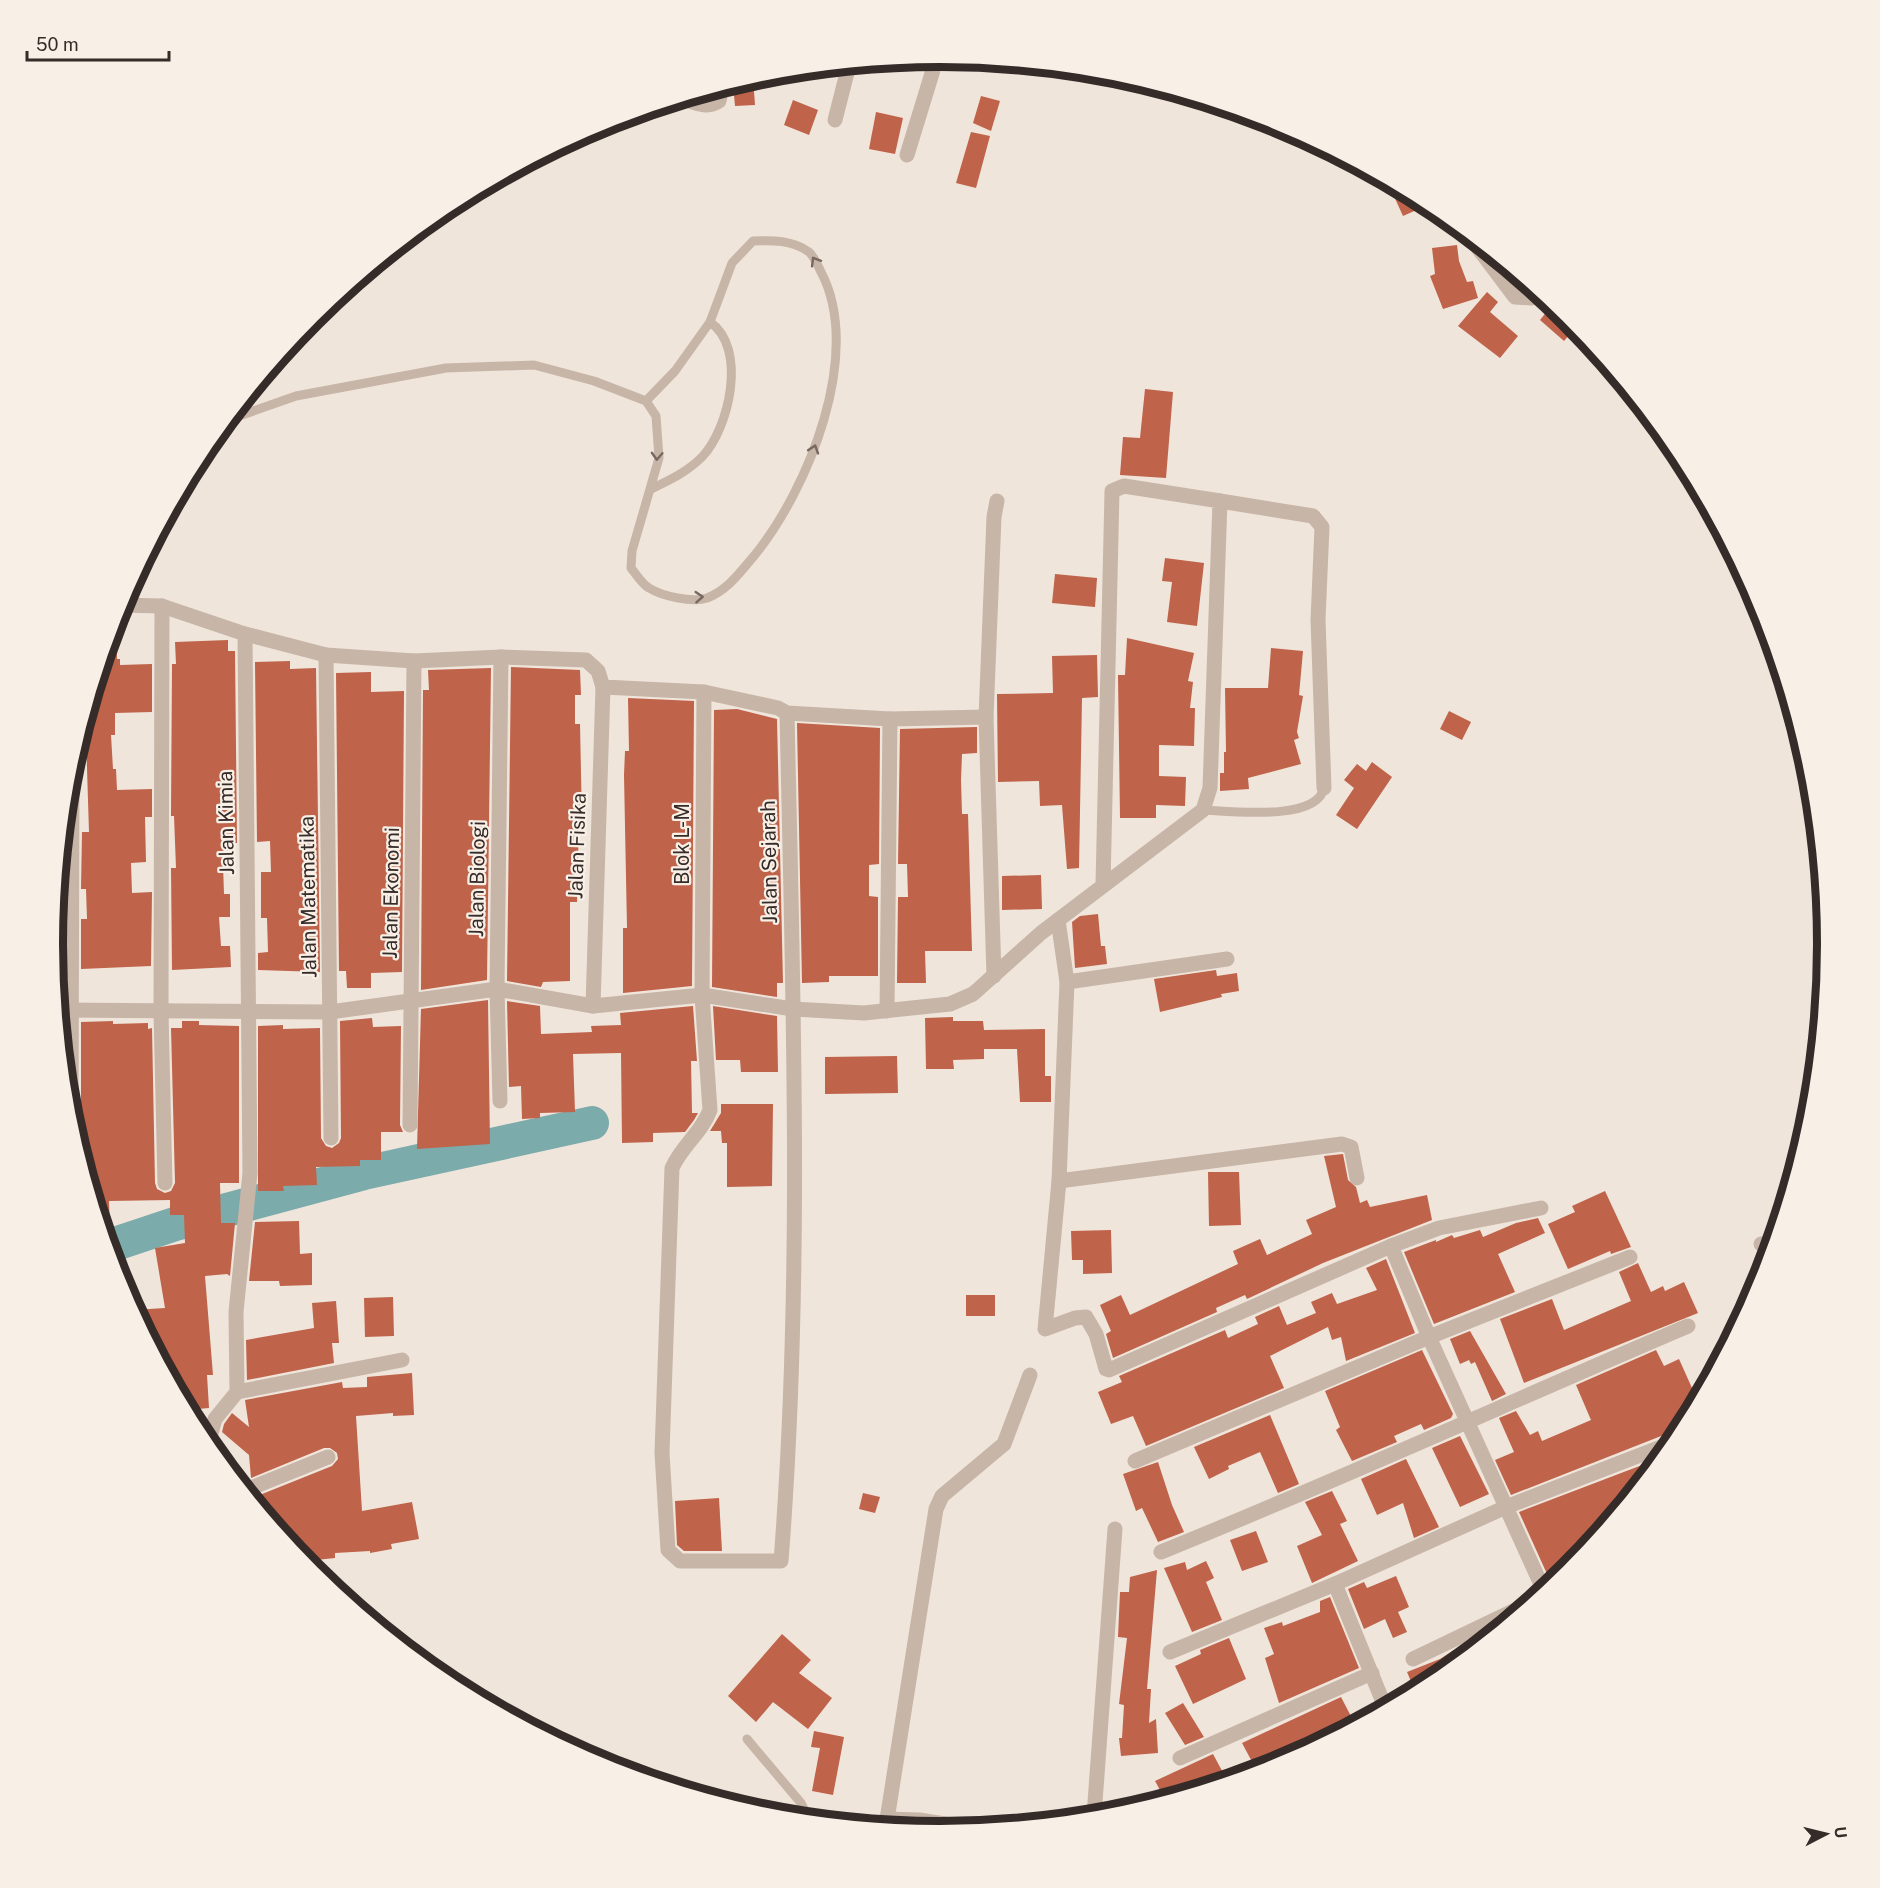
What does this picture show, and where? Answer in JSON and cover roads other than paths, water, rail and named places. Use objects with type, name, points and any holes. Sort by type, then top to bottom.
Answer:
[{"type":"street","points":[[907,155],[934,67]]},
{"type":"street","points":[[835,120],[847,73]]},
{"type":"street","points":[[695,103],[714,105],[719,101],[720,95]]},
{"type":"street","points":[[1486,258],[1515,297],[1532,298]]},
{"type":"street","points":[[1103,885],[1112,491],[1124,486],[1313,516],[1322,527],[1318,620],[1324,788]]},
{"type":"street","points":[[994,976],[986,717],[994,517],[997,501]]},
{"type":"street","points":[[66,1010],[330,1012],[411,999],[497,989],[594,1006],[702,995],[794,1009],[864,1013],[950,1004],[973,994],[1058,920],[1203,810],[1210,788],[1220,501]]},
{"type":"street","points":[[131,606],[162,606],[245,634],[326,655],[414,661],[501,657],[586,660],[598,671],[603,687],[704,692],[778,708],[788,713],[890,719],[986,717]]},
{"type":"street","points":[[162,606],[162,1012],[165,1183]]},
{"type":"street","name":"Jalan Kimia","points":[[237,1392],[236,1312],[250,1173],[245,634]]},
{"type":"street","name":"Jalan Matematika","points":[[326,655],[331,1138]]},
{"type":"street","name":"Jalan Biologi","points":[[500,1101],[497,989],[501,657]]},
{"type":"street","name":"Jalan Ekonomi","points":[[410,1125],[414,661]]},
{"type":"street","name":"Jalan Fisika","points":[[594,1006],[603,687]]},
{"type":"street","name":"Blok L-M","points":[[672,1168],[680,1151],[704,1127],[710,1110],[702,995],[704,692]]},
{"type":"street","name":"Jalan Sejarah","points":[[672,1168],[662,1453],[668,1550],[680,1561],[781,1561],[794,1281],[794,1009],[788,713]]},
{"type":"street","points":[[887,1011],[890,719]]},
{"type":"street","points":[[65,1003],[70,842]]},
{"type":"street","points":[[1058,920],[1067,982],[1059,1181],[1044,1329],[1086,1317],[1096,1334],[1108,1370],[1391,1246],[1439,1228],[1541,1208]]},
{"type":"street","points":[[1067,982],[1227,959]]},
{"type":"street","points":[[1059,1181],[1342,1144],[1351,1147],[1357,1178]]},
{"type":"street","points":[[1391,1246],[1429,1337],[1540,1582]]},
{"type":"street","points":[[1135,1461],[1429,1337],[1630,1257]]},
{"type":"street","points":[[1161,1552],[1311,1491],[1466,1420],[1688,1326]]},
{"type":"street","points":[[211,1432],[215,1419],[237,1392],[402,1360]]},
{"type":"street","points":[[887,1819],[936,1509],[942,1496],[1004,1444],[1030,1375]]},
{"type":"street","points":[[1170,1652],[1335,1584],[1506,1508],[1656,1449]]},
{"type":"street","points":[[252,1488],[328,1457]]},
{"type":"street","points":[[1095,1807],[1115,1529]]},
{"type":"street","points":[[1335,1584],[1383,1701]]},
{"type":"street","points":[[1413,1659],[1502,1616]]},
{"type":"street","points":[[1180,1758],[1372,1673]]},
{"type":"lane","points":[[240,415],[296,396],[446,368],[534,365],[594,381],[646,400],[656,416],[659,458],[632,551],[631,568],[648,588],[674,597],[705,598],[730,585],[769,537],[808,465],[827,408],[836,344],[831,290],[811,253],[782,240],[753,241],[732,264],[710,322],[675,371],[646,400]]},
{"type":"lane","points":[[651,489],[685,472],[704,455],[722,425],[732,384],[728,348],[720,328],[710,322]]},
{"type":"lane","points":[[1203,810],[1284,813],[1318,799],[1324,788]]},
{"type":"lane","points":[[747,1739],[804,1810]]},
{"type":"waterway","points":[[116,1244],[175,1224],[364,1173],[592,1123]]}]
